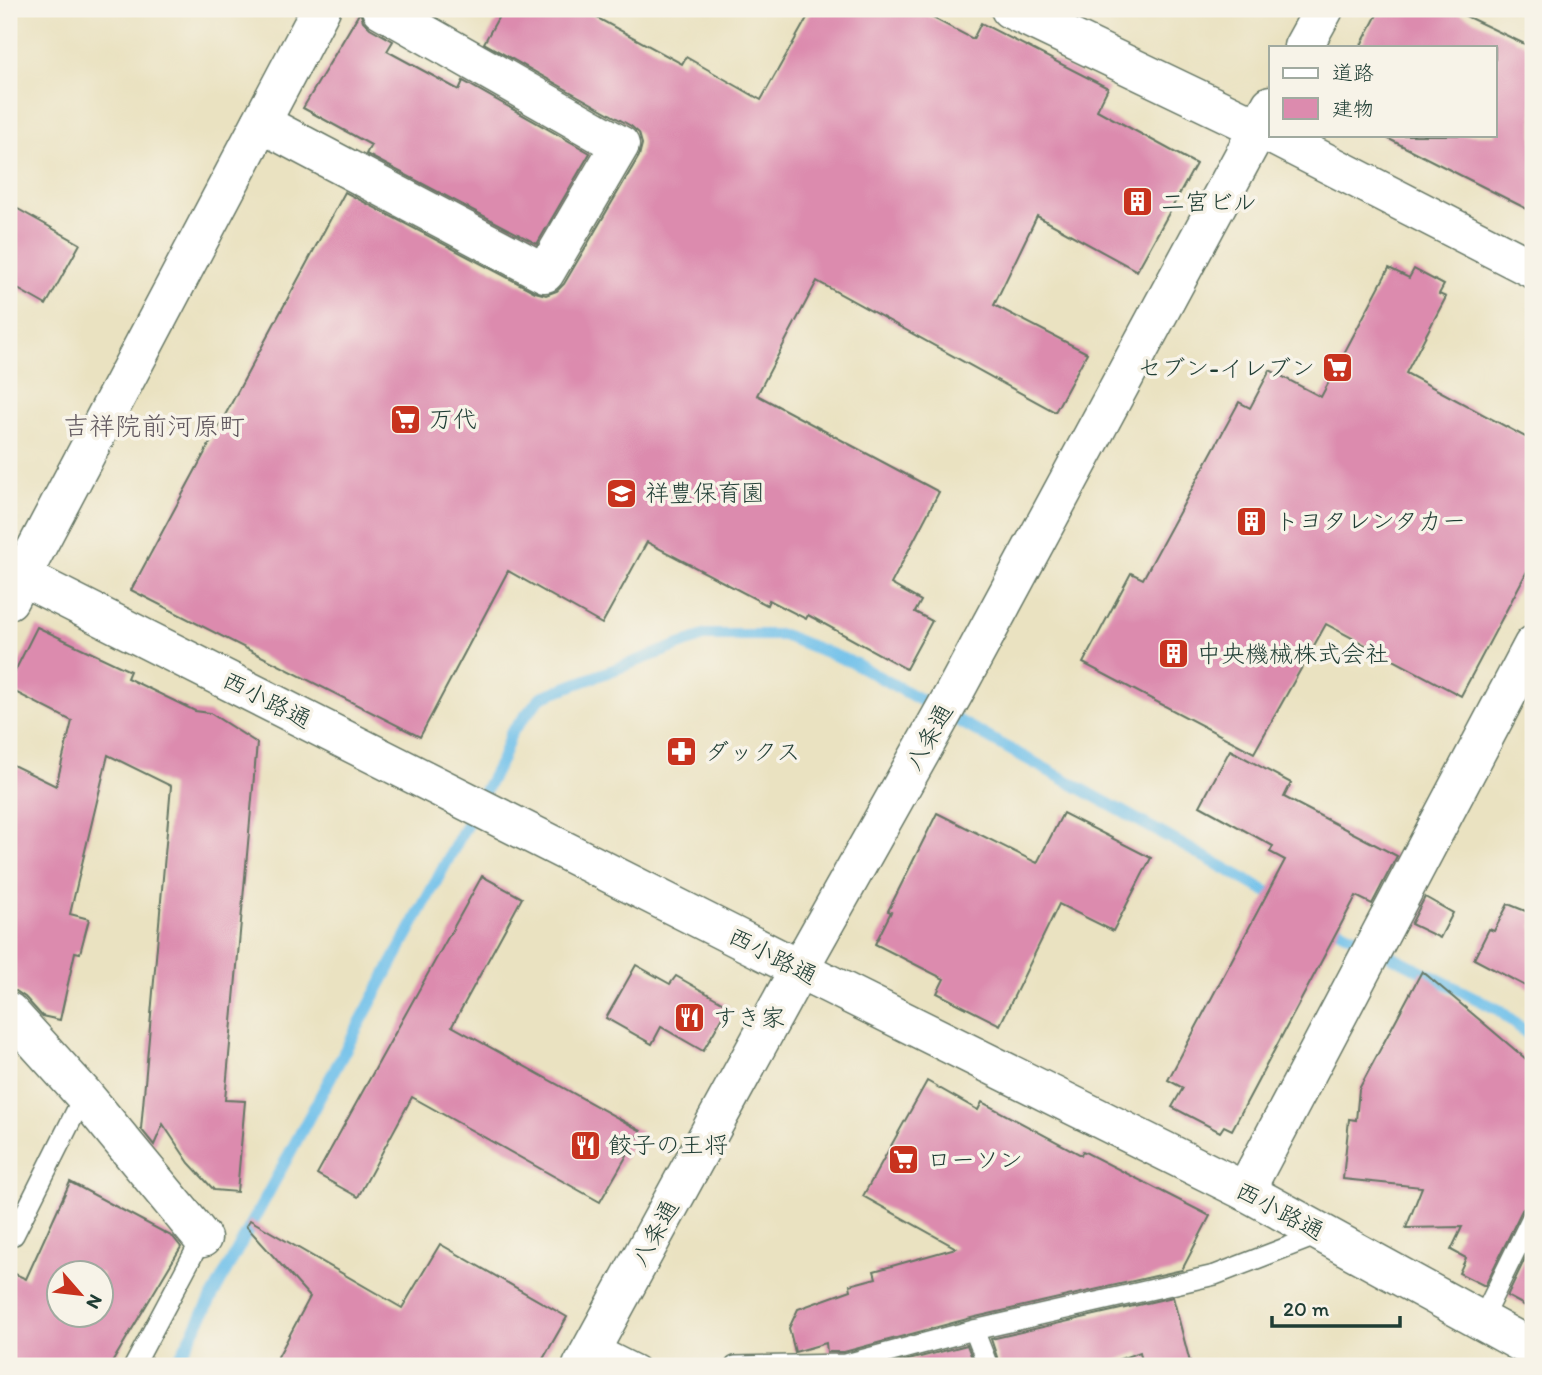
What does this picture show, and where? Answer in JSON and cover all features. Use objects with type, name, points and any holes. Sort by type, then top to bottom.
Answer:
[{"type":"street","points":[[13,582],[321,9]]},
{"type":"street","points":[[261,123],[545,274],[620,145],[381,9]]},
{"type":"street","points":[[1010,9],[1268,126]]},
{"type":"street","points":[[1304,46],[1324,9]]},
{"type":"street","name":"八条通","points":[[588,1355],[799,969],[1268,126]]},
{"type":"street","points":[[1287,136],[1533,269]]},
{"type":"street","name":"西小路通","points":[[13,582],[441,788],[1245,1191],[1533,1349]]},
{"type":"street","points":[[1245,1191],[1533,645]]},
{"type":"street","points":[[9,1012],[84,1096],[202,1238]]},
{"type":"lane","points":[[14,1235],[84,1096]]},
{"type":"lane","points":[[1481,1321],[1533,1215]]},
{"type":"lane","points":[[735,1366],[846,1364],[974,1330],[1215,1275],[1322,1234]]},
{"type":"lane","points":[[134,1366],[202,1238]]},
{"type":"lane","points":[[974,1330],[988,1366]]},
{"type":"lane","points":[[588,1355],[638,1366]]},
{"type":"building","points":[[503,9],[581,9],[682,64],[686,57],[761,100],[812,9],[916,9],[973,39],[981,23],[1108,88],[1097,110],[1196,164],[1137,271],[1037,216],[994,305],[1087,353],[1055,412],[817,281],[757,395],[939,492],[891,584],[921,601],[915,612],[932,621],[906,669],[808,615],[806,619],[769,600],[767,605],[647,542],[602,624],[508,571],[420,737],[131,590],[345,192],[535,292],[546,295],[557,291],[564,284],[639,156],[642,144],[639,133],[631,126],[484,43]]},
{"type":"building","points":[[1380,9],[1451,9],[1533,48],[1533,212],[1383,136],[1496,136],[1496,46],[1361,46]]},
{"type":"building","points":[[360,12],[363,21],[370,28],[393,41],[387,51],[459,90],[463,81],[590,153],[537,244],[366,154],[371,145],[303,108]]},
{"type":"building","points":[[9,204],[80,244],[46,305],[9,284]]},
{"type":"building","points":[[1389,268],[1409,278],[1414,269],[1444,285],[1439,294],[1446,297],[1406,373],[1533,441],[1533,560],[1461,696],[1326,624],[1254,753],[1083,663],[1131,573],[1143,579],[1239,402],[1250,408],[1270,370],[1321,397]]},
{"type":"building","points":[[37,627],[130,671],[127,678],[195,711],[210,713],[257,743],[225,1100],[245,1101],[237,1192],[214,1190],[189,1163],[163,1124],[154,1145],[141,1129],[171,786],[108,755],[70,914],[89,919],[80,953],[75,952],[60,1020],[42,1016],[25,997],[16,991],[9,991],[9,763],[56,786],[72,721],[9,689],[9,683]]},
{"type":"building","points":[[1230,750],[1291,783],[1284,797],[1397,856],[1372,904],[1356,896],[1232,1130],[1224,1126],[1220,1132],[1172,1107],[1183,1088],[1168,1080],[1285,860],[1270,852],[1273,846],[1200,806]]},
{"type":"building","points":[[937,813],[1037,863],[1063,813],[1151,858],[1113,931],[1059,904],[1000,1025],[937,993],[944,979],[875,944],[891,912],[888,911]]},
{"type":"building","points":[[482,876],[522,898],[452,1026],[641,1131],[600,1202],[412,1097],[358,1197],[317,1174]]},
{"type":"building","points":[[1425,897],[1453,913],[1440,938],[1411,924]]},
{"type":"building","points":[[1508,904],[1533,914],[1533,990],[1474,959],[1489,929],[1494,931]]},
{"type":"building","points":[[636,965],[670,984],[676,976],[729,1006],[703,1051],[661,1027],[652,1044],[606,1018]]},
{"type":"building","points":[[1422,971],[1533,1065],[1533,1203],[1522,1210],[1485,1286],[1459,1273],[1466,1258],[1451,1250],[1462,1227],[1406,1228],[1422,1187],[1343,1179],[1349,1119],[1356,1120],[1359,1089]]},
{"type":"building","points":[[927,1081],[978,1110],[982,1102],[1081,1155],[1083,1151],[1210,1216],[1182,1270],[971,1318],[844,1352],[827,1352],[826,1343],[795,1352],[789,1328],[798,1309],[851,1290],[850,1285],[876,1278],[874,1271],[956,1248],[863,1196]]},
{"type":"building","points":[[70,1182],[173,1237],[181,1247],[110,1366],[9,1366],[9,1271],[26,1279]]},
{"type":"building","points":[[250,1220],[402,1308],[440,1244],[567,1317],[539,1366],[273,1366],[310,1297],[246,1226]]},
{"type":"building","points":[[1533,1242],[1533,1310],[1507,1296]]},
{"type":"building","points":[[1173,1297],[1191,1366],[1143,1366],[1140,1352],[1100,1366],[1000,1366],[991,1339]]},
{"type":"building","points":[[967,1345],[975,1366],[885,1366]]},
{"type":"waterway","points":[[175,1366],[502,759],[511,733],[541,697],[706,635],[783,635],[854,663],[1282,900]]},
{"type":"waterway","points":[[1326,923],[1499,1010],[1533,1038]]},
{"type":"place","name":"二宮ビル","points":[[1138,202]]},
{"type":"place","name":"セブン-イレブン","points":[[1338,368]]},
{"type":"place","name":"万代","points":[[406,419]]},
{"type":"place","name":"祥豊保育園","points":[[622,493]]},
{"type":"place","name":"トヨタレンタカー","points":[[1252,521]]},
{"type":"place","name":"中央機械株式会社","points":[[1174,654]]},
{"type":"place","name":"ダックス","points":[[682,752]]},
{"type":"place","name":"すき家","points":[[690,1018]]},
{"type":"place","name":"餃子の王将","points":[[585,1145]]},
{"type":"place","name":"ローソン","points":[[904,1160]]},
{"type":"district","name":"吉祥院前河原町","points":[[154,426]]}]
